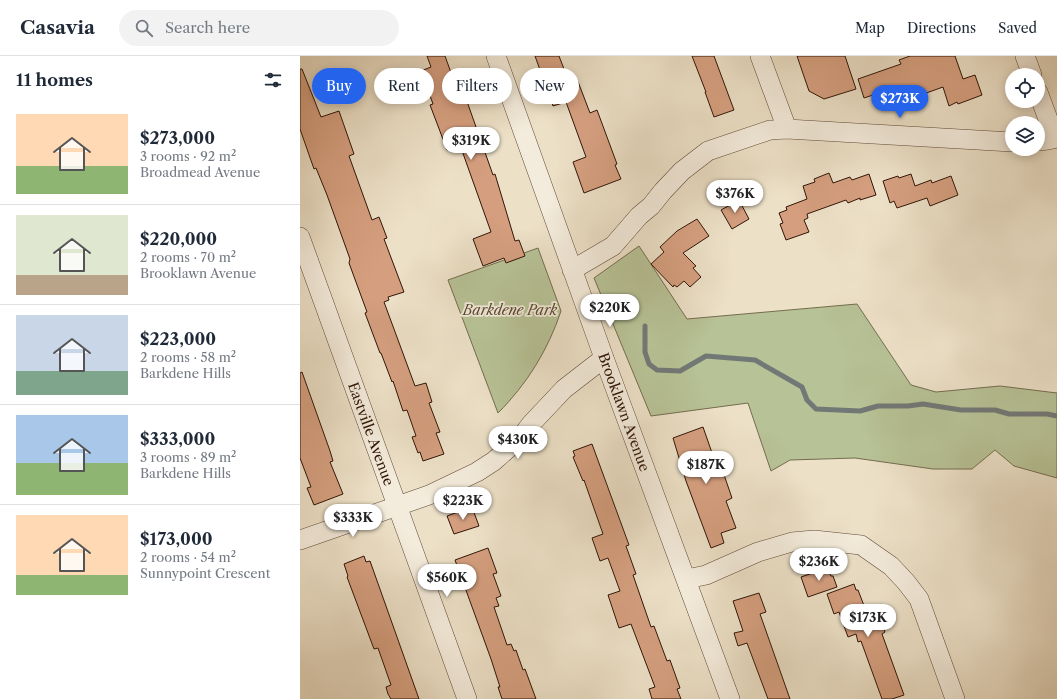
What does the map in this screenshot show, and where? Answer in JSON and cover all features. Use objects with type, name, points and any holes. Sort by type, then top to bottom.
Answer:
[{"type":"street","name":"Brooklawn Avenue","points":[[496,56],[604,358],[687,579],[730,699]]},
{"type":"street","points":[[760,56],[787,129]]},
{"type":"street","points":[[1025,56],[1029,68]]},
{"type":"street","points":[[1042,108],[1050,139]]},
{"type":"street","points":[[572,270],[613,246],[682,171],[708,151],[770,130],[787,129],[1005,142]]},
{"type":"street","name":"Eastville Avenue","points":[[300,237],[467,699]]},
{"type":"street","points":[[300,540],[429,495],[477,472],[494,461],[522,436],[531,424],[564,389],[604,358]]},
{"type":"street","points":[[687,579],[706,575],[758,552],[792,542],[814,540],[861,545],[891,566],[919,599],[955,699]]},
{"type":"green space","points":[[639,246],[687,319],[857,304],[911,385],[936,392],[1000,386],[1057,393],[1057,478],[1014,466],[995,450],[972,469],[933,469],[855,458],[790,460],[771,471],[748,403],[651,416],[594,278]]},
{"type":"green space","name":"Barkdene Park","points":[[538,248],[561,311],[550,339],[536,366],[498,413],[448,280]]},
{"type":"building","points":[[427,56],[445,56],[449,68],[442,68],[442,104],[468,104],[493,175],[495,174],[515,241],[519,240],[525,256],[506,263],[504,258],[483,266],[473,239],[491,232],[460,145],[447,150],[430,105],[434,104],[434,68],[428,68],[431,67]]},
{"type":"building","points":[[535,56],[559,56],[564,68],[539,68]]},
{"type":"building","points":[[692,56],[714,56],[734,110],[714,117]]},
{"type":"building","points":[[797,56],[845,56],[856,89],[824,99],[809,91]]},
{"type":"building","points":[[910,56],[955,56],[963,79],[975,75],[982,95],[958,104],[957,102],[949,106],[943,87],[904,101],[901,92],[875,100],[873,95],[864,98],[858,79],[901,64],[899,60]]},
{"type":"building","points":[[300,69],[302,69],[312,94],[312,104],[316,104],[321,117],[339,111],[354,154],[349,156],[372,220],[379,217],[387,238],[384,239],[404,292],[388,297],[389,300],[384,302],[415,386],[426,383],[432,402],[429,403],[440,432],[436,433],[444,454],[423,461],[420,452],[418,453],[412,437],[416,436],[407,410],[403,411],[393,381],[392,382],[380,353],[349,263],[350,259],[327,195],[316,168],[314,169],[300,129]]},
{"type":"building","points":[[579,84],[590,113],[597,110],[621,179],[584,193],[573,162],[586,157],[567,104],[579,104]]},
{"type":"building","points":[[829,173],[833,183],[850,177],[852,180],[869,174],[876,195],[860,200],[860,198],[848,203],[846,200],[807,214],[808,218],[804,220],[809,232],[786,240],[780,224],[783,223],[779,213],[787,210],[786,207],[807,199],[803,186],[815,182],[814,179]]},
{"type":"building","points":[[911,174],[915,186],[931,180],[932,183],[951,176],[958,195],[930,206],[927,198],[897,208],[894,201],[890,203],[883,181],[898,176],[899,178]]},
{"type":"building","points":[[739,200],[749,219],[732,229],[721,210]]},
{"type":"building","points":[[697,219],[709,236],[683,253],[696,266],[693,268],[701,277],[690,287],[684,281],[677,287],[674,285],[673,287],[651,264],[664,252],[660,247],[677,231]]},
{"type":"building","points":[[302,372],[330,451],[333,461],[330,462],[343,494],[314,505],[307,488],[311,487],[300,458],[300,373]]},
{"type":"building","points":[[703,427],[718,470],[722,469],[732,498],[726,501],[736,528],[721,533],[724,543],[711,548],[686,481],[673,438]]},
{"type":"building","points":[[592,444],[629,545],[626,546],[636,574],[633,575],[651,627],[654,626],[667,661],[670,660],[680,688],[677,689],[681,699],[652,699],[649,689],[655,687],[631,624],[619,628],[608,595],[620,591],[608,558],[600,561],[592,538],[603,534],[584,480],[583,481],[573,457],[575,456],[573,451]]},
{"type":"building","points":[[472,507],[479,526],[454,534],[447,516]]},
{"type":"building","points":[[488,548],[497,573],[493,574],[501,596],[496,598],[499,606],[494,607],[507,645],[511,644],[514,651],[516,650],[536,699],[502,699],[498,687],[500,687],[491,659],[455,560]]},
{"type":"building","points":[[364,556],[366,562],[370,561],[419,699],[391,699],[388,694],[386,687],[391,685],[378,648],[374,649],[347,577],[344,564]]},
{"type":"building","points":[[827,568],[831,576],[833,576],[837,587],[808,597],[801,577]]},
{"type":"building","points":[[854,584],[856,590],[858,590],[868,616],[878,612],[885,632],[882,634],[904,695],[892,699],[882,699],[861,641],[858,642],[856,634],[848,637],[839,612],[834,614],[827,594]]},
{"type":"building","points":[[759,593],[766,612],[760,614],[790,699],[768,699],[747,643],[738,646],[734,633],[743,631],[733,601]]},
{"type":"waterway","points":[[645,326],[645,352],[649,364],[657,370],[680,371],[706,356],[755,360],[802,387],[807,400],[816,409],[860,411],[878,406],[908,406],[923,404],[961,410],[995,410],[1009,414],[1047,414],[1057,416]]}]
